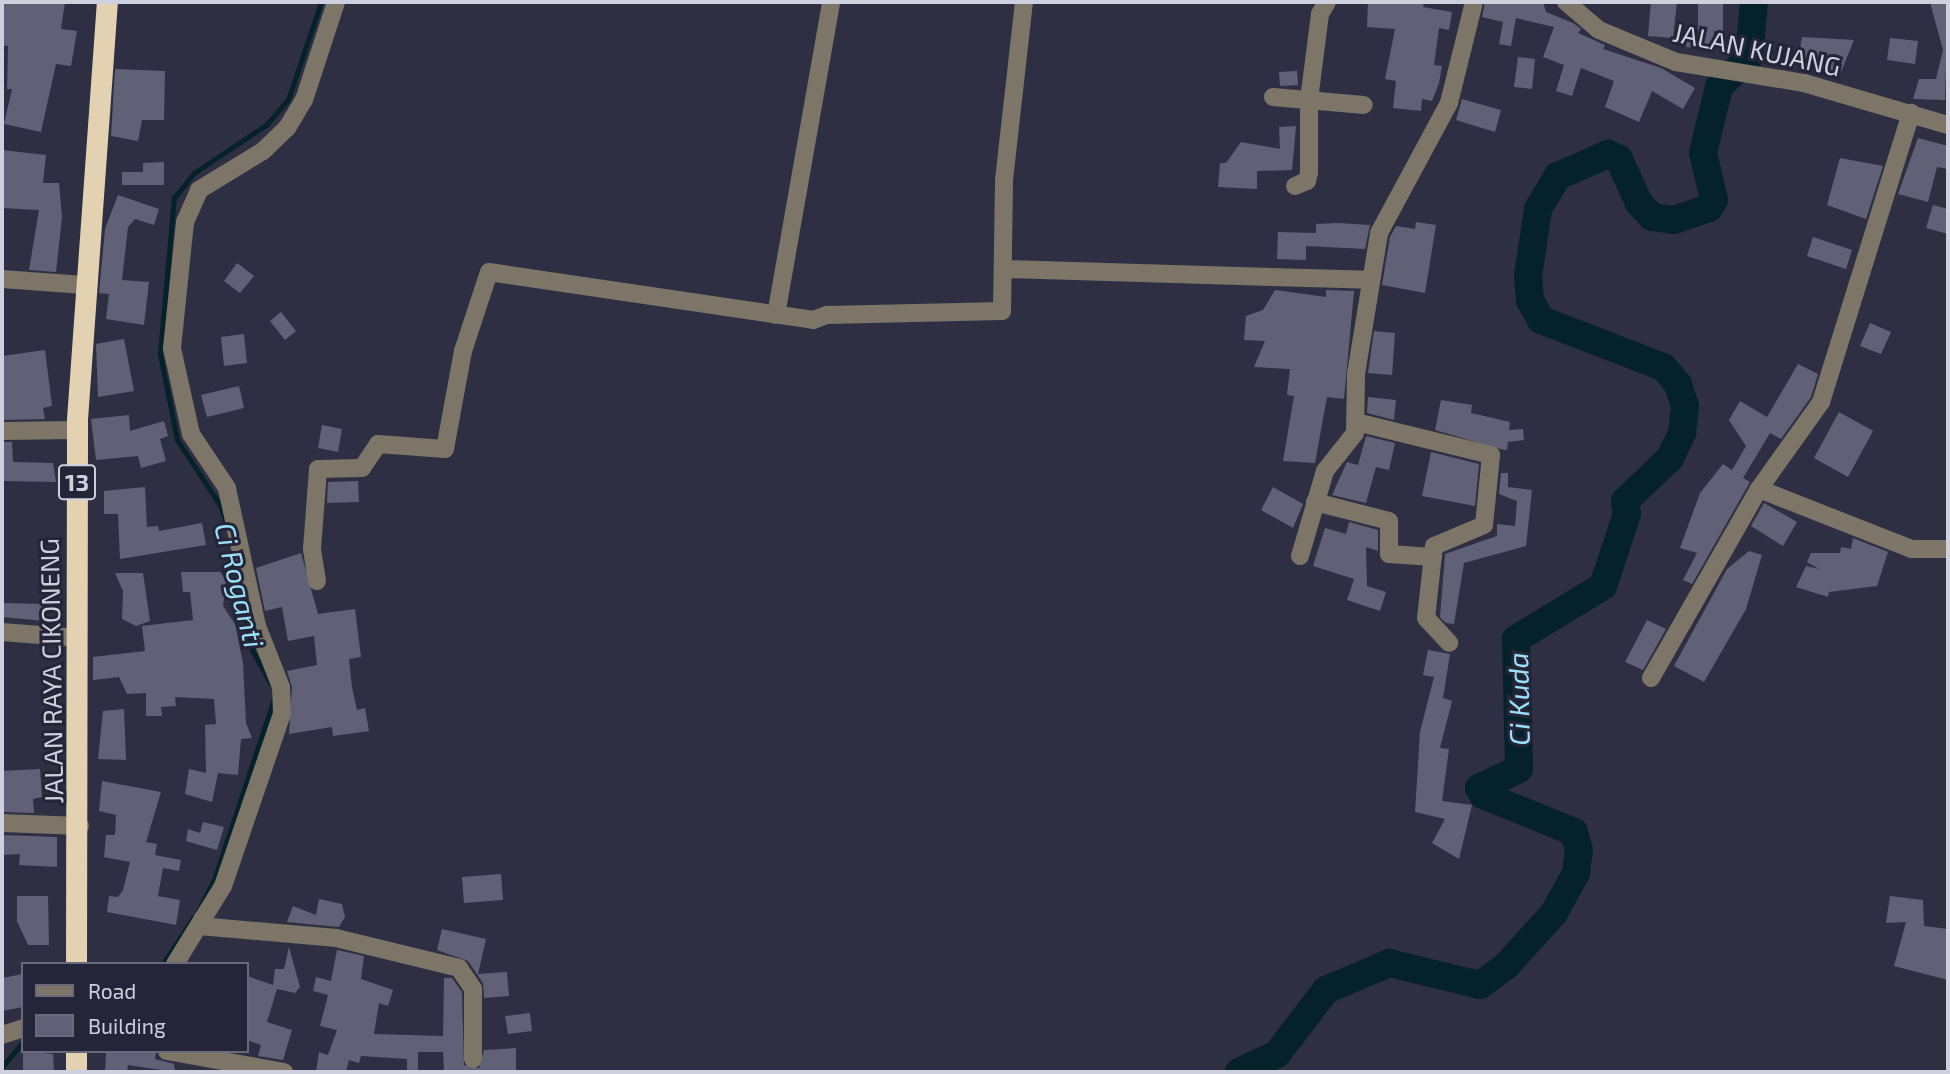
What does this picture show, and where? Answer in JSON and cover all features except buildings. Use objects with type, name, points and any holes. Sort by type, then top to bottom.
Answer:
[{"type":"highway","name":"JALAN RAYA CIKONENG","points":[[76,962],[80,827],[77,430],[84,285],[107,2]]},
{"type":"highway","points":[[76,1053],[76,1072]]},
{"type":"street","points":[[176,962],[223,886],[265,776],[282,701],[274,659],[257,626],[227,488],[191,434],[172,348],[185,222],[199,190],[263,151],[287,128],[304,100],[336,2]]},
{"type":"street","points":[[776,314],[831,2]]},
{"type":"street","points":[[317,581],[312,549],[318,470],[362,468],[378,444],[445,449],[463,351],[489,272],[813,320],[827,314],[998,312],[1004,309],[1004,180],[1024,2]]},
{"type":"street","points":[[1295,186],[1307,181],[1309,172],[1309,100],[1320,14],[1327,2]]},
{"type":"street","points":[[1300,556],[1325,471],[1353,440],[1370,280],[1384,218],[1449,103],[1474,2]]},
{"type":"street","name":"JALAN KUJANG","points":[[1566,2],[1599,30],[1632,47],[1714,71],[1782,80],[1948,125]]},
{"type":"street","points":[[1273,97],[1364,105]]},
{"type":"street","points":[[1651,678],[1759,489],[1821,402],[1911,113]]},
{"type":"street","points":[[1004,269],[1370,280]]},
{"type":"street","points":[[2,279],[84,285]]},
{"type":"street","points":[[1356,422],[1491,455],[1484,525],[1442,538],[1434,545],[1426,618],[1449,643]]},
{"type":"street","points":[[2,431],[77,430]]},
{"type":"street","points":[[1759,489],[1911,549],[1948,549]]},
{"type":"street","points":[[1315,502],[1390,521],[1389,554],[1433,557]]},
{"type":"street","points":[[2,632],[78,638]]},
{"type":"street","points":[[2,823],[80,827]]},
{"type":"street","points":[[199,926],[336,938],[459,968],[473,989],[473,1059]]},
{"type":"street","points":[[2,1035],[21,1029]]},
{"type":"street","points":[[178,1053],[284,1072]]},
{"type":"waterway","name":"Ci Roganti","points":[[227,526],[221,507],[177,440],[160,354],[174,198],[194,173],[266,125],[288,100],[321,2]]},
{"type":"waterway","name":"Ci Kuda","points":[[1239,1072],[1277,1054],[1326,990],[1389,963],[1480,985],[1506,966],[1554,913],[1576,873],[1579,850],[1574,832],[1483,795],[1479,788],[1519,769],[1516,639],[1603,586],[1627,514],[1625,501],[1670,458],[1682,433],[1685,406],[1678,384],[1663,367],[1541,320],[1530,300],[1528,276],[1538,209],[1558,176],[1608,154],[1619,159],[1639,203],[1652,217],[1674,220],[1709,208],[1714,200],[1703,153],[1719,87],[1749,57],[1754,2]]},
{"type":"waterway","name":"Ci Roganti","points":[[243,600],[253,651],[271,683]]},
{"type":"waterway","name":"Ci Roganti","points":[[198,911],[215,877],[274,699]]},
{"type":"waterway","name":"Ci Roganti","points":[[164,962],[193,918]]},
{"type":"waterway","name":"Ci Roganti","points":[[2,1067],[21,1044]]}]
